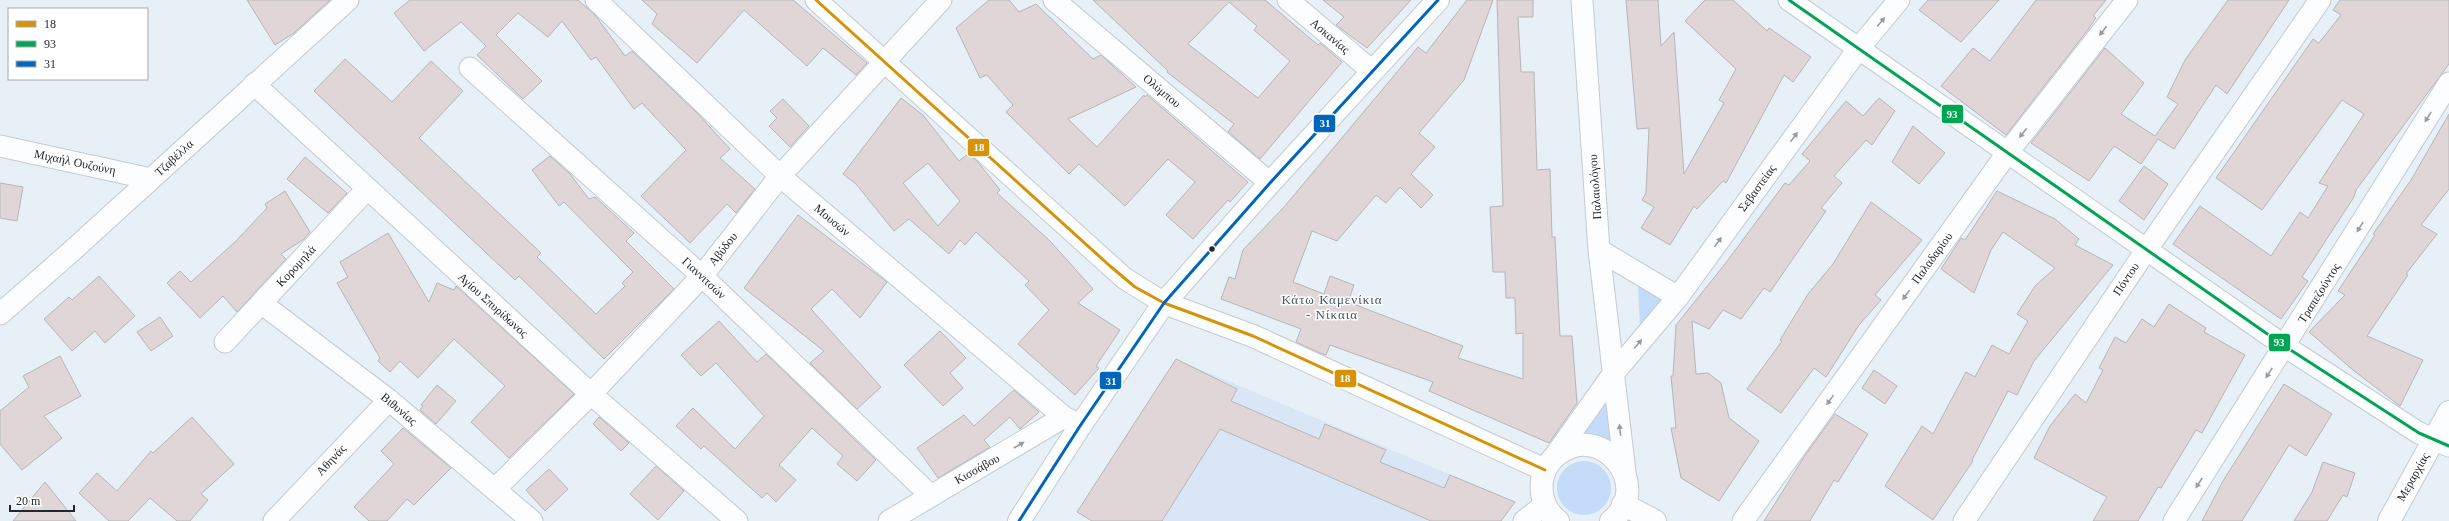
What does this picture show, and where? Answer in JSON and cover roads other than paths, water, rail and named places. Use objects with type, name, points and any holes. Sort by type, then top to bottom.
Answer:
[{"type":"main road","points":[[1019,521],[1072,421],[1164,303],[1270,183],[1438,0]]},
{"type":"main road","points":[[1164,303],[1253,336],[1550,464]]},
{"type":"main road","name":"Μεραρχίας","points":[[2389,521],[2441,443],[2449,412]]},
{"type":"main road","points":[[1552,514],[1542,492],[1550,464],[1573,446],[1596,447],[1611,454],[1617,460],[1626,483],[1617,513],[1655,521]]},
{"type":"street","name":"Τζαβέλλα","points":[[0,314],[348,0]]},
{"type":"street","name":"Μουσών","points":[[596,0],[780,176],[1072,421]]},
{"type":"street","points":[[816,0],[1124,278],[1164,303]]},
{"type":"street","name":"Αβύδου","points":[[495,489],[591,394],[702,276],[780,176],[885,63],[941,0]]},
{"type":"street","name":"Ολύμπου","points":[[1054,0],[1270,183]]},
{"type":"street","name":"Ασκανίας","points":[[1288,0],[1372,71]]},
{"type":"street","name":"Παλαιολόγου","points":[[1582,0],[1599,250],[1626,483]]},
{"type":"street","points":[[1789,0],[2286,347],[2441,443]]},
{"type":"street","name":"Σεβαστείας","points":[[1550,464],[1613,374],[1678,297],[1859,48],[1899,0]]},
{"type":"street","name":"Παλαδαρίου","points":[[1743,521],[2008,152],[2127,0]]},
{"type":"street","name":"Πόντου","points":[[1964,521],[2147,249],[2320,0]]},
{"type":"street","name":"Γιαννιτσών","points":[[470,68],[702,276],[930,495]]},
{"type":"street","name":"Τραπεζούντος","points":[[2174,521],[2286,347],[2449,83]]},
{"type":"street","name":"Αγίου Σπυρίδωνος","points":[[254,84],[591,394],[736,521]]},
{"type":"street","name":"Μιχαήλ Ουζούνη","points":[[0,146],[151,179]]},
{"type":"street","name":"Κορομηλά","points":[[225,342],[367,189]]},
{"type":"street","points":[[1599,250],[1678,297]]},
{"type":"street","name":"Βιθυνίας","points":[[261,303],[389,400],[532,521]]},
{"type":"street","name":"Αθηνάς","points":[[274,521],[389,400]]},
{"type":"street","name":"Κισσάβου","points":[[889,521],[930,495],[1022,444],[1072,421]]},
{"type":"street","points":[[1524,521],[1538,510],[1552,514]]},
{"type":"district","name":"Κάτω Καμενίκια - Νίκαια","points":[[1332,306]]}]
